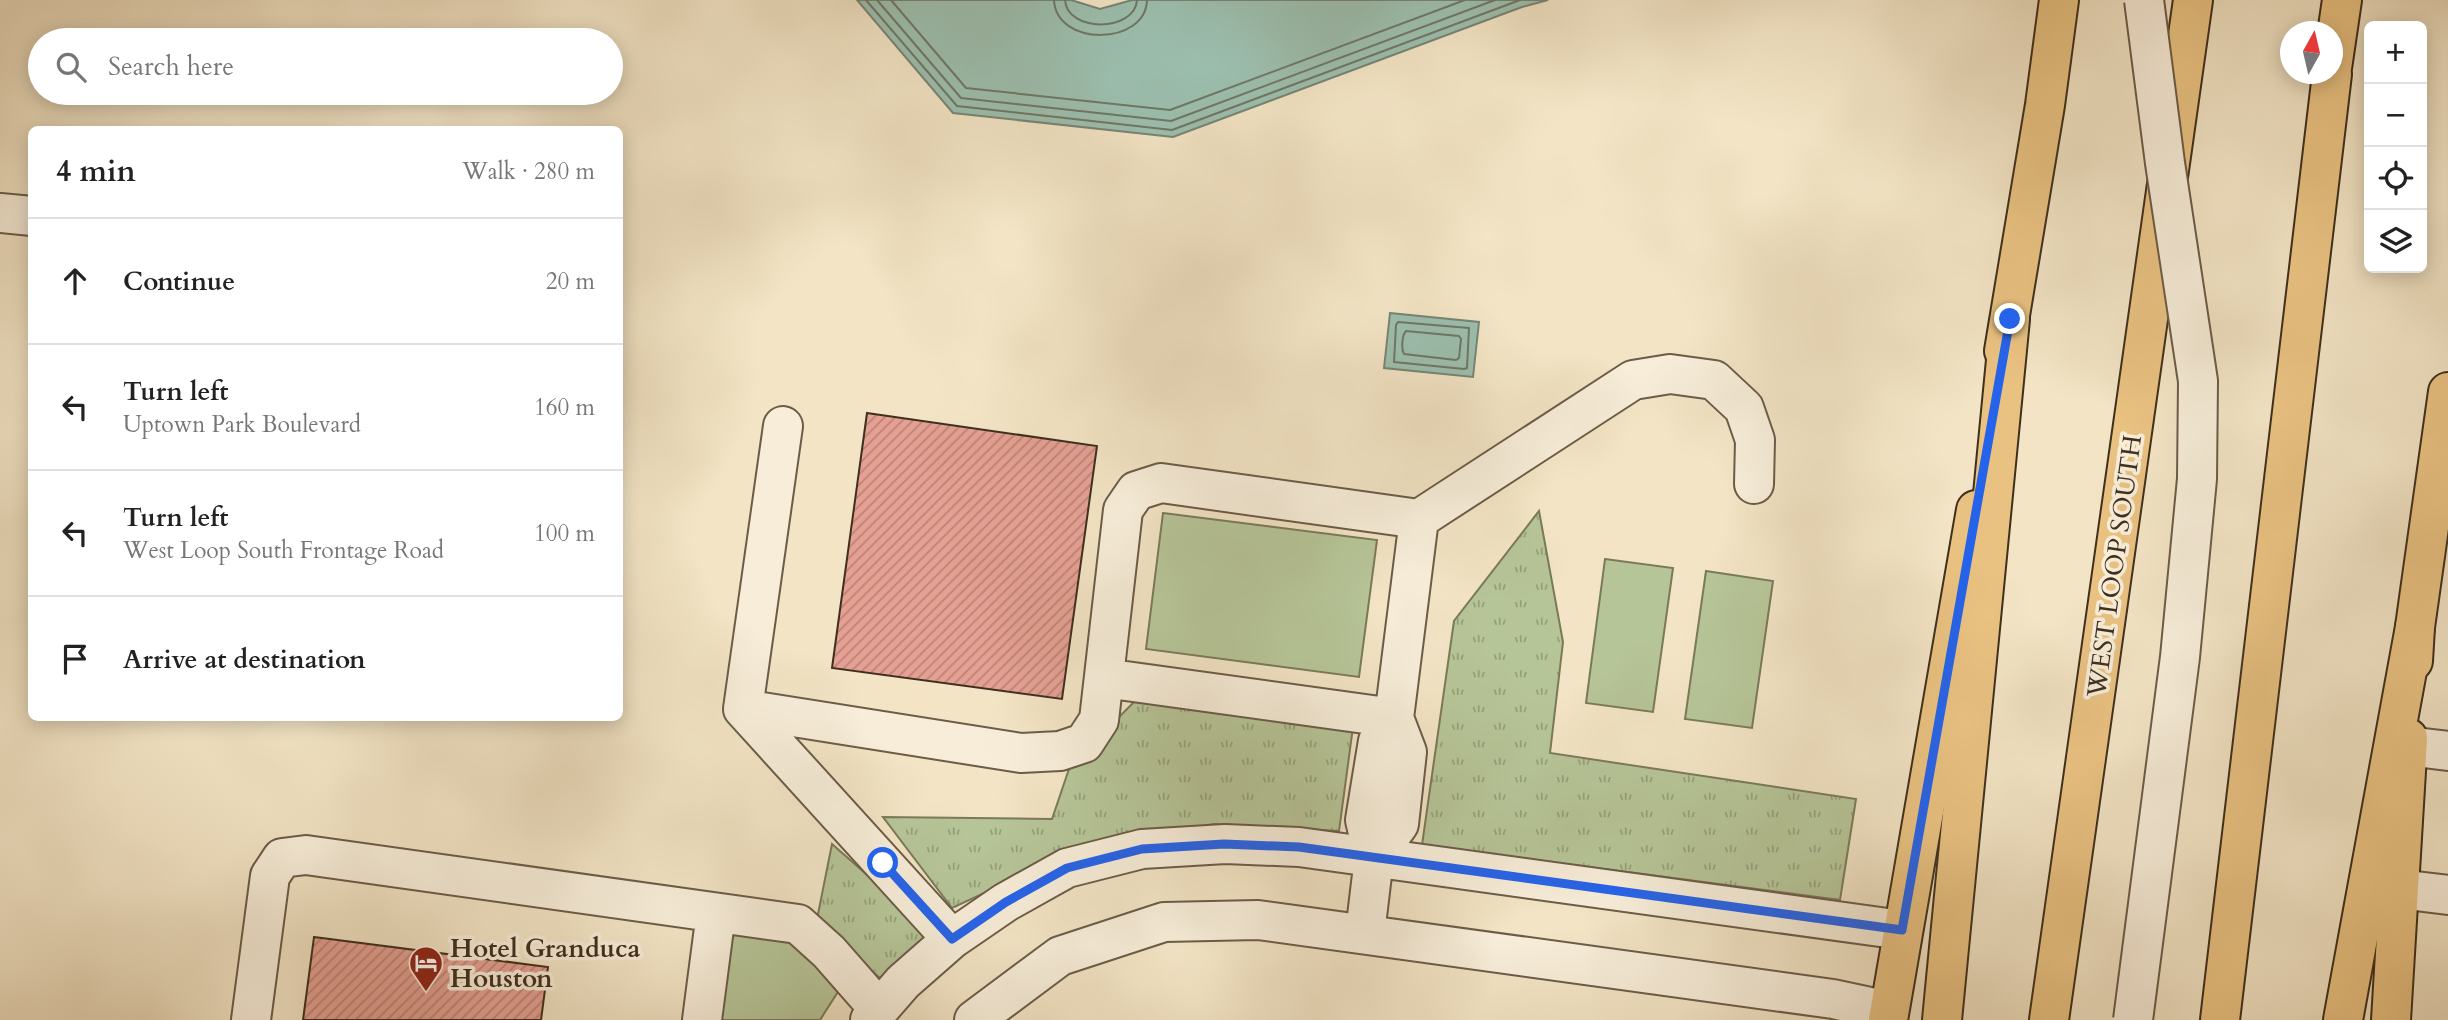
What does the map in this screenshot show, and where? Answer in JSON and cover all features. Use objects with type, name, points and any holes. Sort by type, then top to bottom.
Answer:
[{"type":"main road","points":[[1889,1016],[2010,319],[2045,105],[2059,0]]},
{"type":"main road","name":"WEST LOOP SOUTH","points":[[2049,1020],[2193,0]]},
{"type":"main road","points":[[2339,21],[2342,0]]},
{"type":"main road","points":[[2220,1020],[2331,84]]},
{"type":"main road","points":[[1942,1020],[2010,319]]},
{"type":"main road","points":[[2343,1020],[2441,486],[2448,392]]},
{"type":"main road","points":[[2391,1020],[2415,627]]},
{"type":"street","points":[[2133,1020],[2180,657],[2197,479],[2198,380],[2165,163],[2144,0]]},
{"type":"street","points":[[0,213],[28,216]]},
{"type":"street","points":[[743,709],[1021,753],[1060,751],[1084,743],[1098,720],[1123,510],[1136,491],[1161,483],[1419,519],[1633,380],[1670,374],[1714,380],[1744,408],[1755,440],[1754,484]]},
{"type":"street","points":[[743,709],[783,426]]},
{"type":"street","points":[[1365,933],[1374,858],[1365,820],[1378,741],[1394,718],[1419,519]]},
{"type":"street","points":[[1104,678],[1394,718]]},
{"type":"street","points":[[743,709],[952,939]]},
{"type":"street","points":[[2407,746],[2448,751]]},
{"type":"street","points":[[251,1020],[270,876],[282,858],[306,855],[777,920],[804,927],[829,952],[875,1014],[903,982],[952,939],[1006,902],[1067,868],[1142,849],[1224,844],[1299,847],[1902,930]]},
{"type":"street","points":[[2399,889],[2448,895]]},
{"type":"street","points":[[702,1020],[716,913]]},
{"type":"street","points":[[974,1020],[1060,956],[1164,922],[1258,920],[1832,999],[1889,1016]]},
{"type":"green space","points":[[1539,511],[1563,642],[1550,753],[1856,799],[1840,900],[1422,845],[1454,621]]},
{"type":"green space","points":[[1163,513],[1377,540],[1359,677],[1146,649]]},
{"type":"green space","points":[[1605,559],[1673,568],[1653,712],[1586,703]]},
{"type":"green space","points":[[1706,571],[1773,581],[1752,728],[1685,719]]},
{"type":"green space","points":[[1135,701],[1353,727],[1339,831],[1215,824],[1096,841],[952,908],[883,817],[1052,819],[1070,766]]},
{"type":"green space","points":[[832,844],[932,932],[880,978],[816,924]]},
{"type":"green space","points":[[729,931],[803,940],[841,987],[820,1020],[718,1020]]},
{"type":"water","points":[[857,0],[1071,0],[1100,9],[1132,0],[1548,0],[1522,7],[1173,137],[953,113]]},
{"type":"water","points":[[1390,313],[1479,322],[1473,377],[1384,368]]},
{"type":"building","points":[[867,413],[1097,446],[1062,699],[832,668]]},
{"type":"building","name":"Hotel Granduca Houston","points":[[314,937],[548,967],[541,1020],[303,1020]]},
{"type":"place","name":"Hotel Granduca Houston","points":[[426,993]]},
{"type":"route","points":[[883,863],[952,939],[1006,902],[1067,868],[1142,849],[1224,844],[1299,847],[1902,930],[2010,319]]}]
